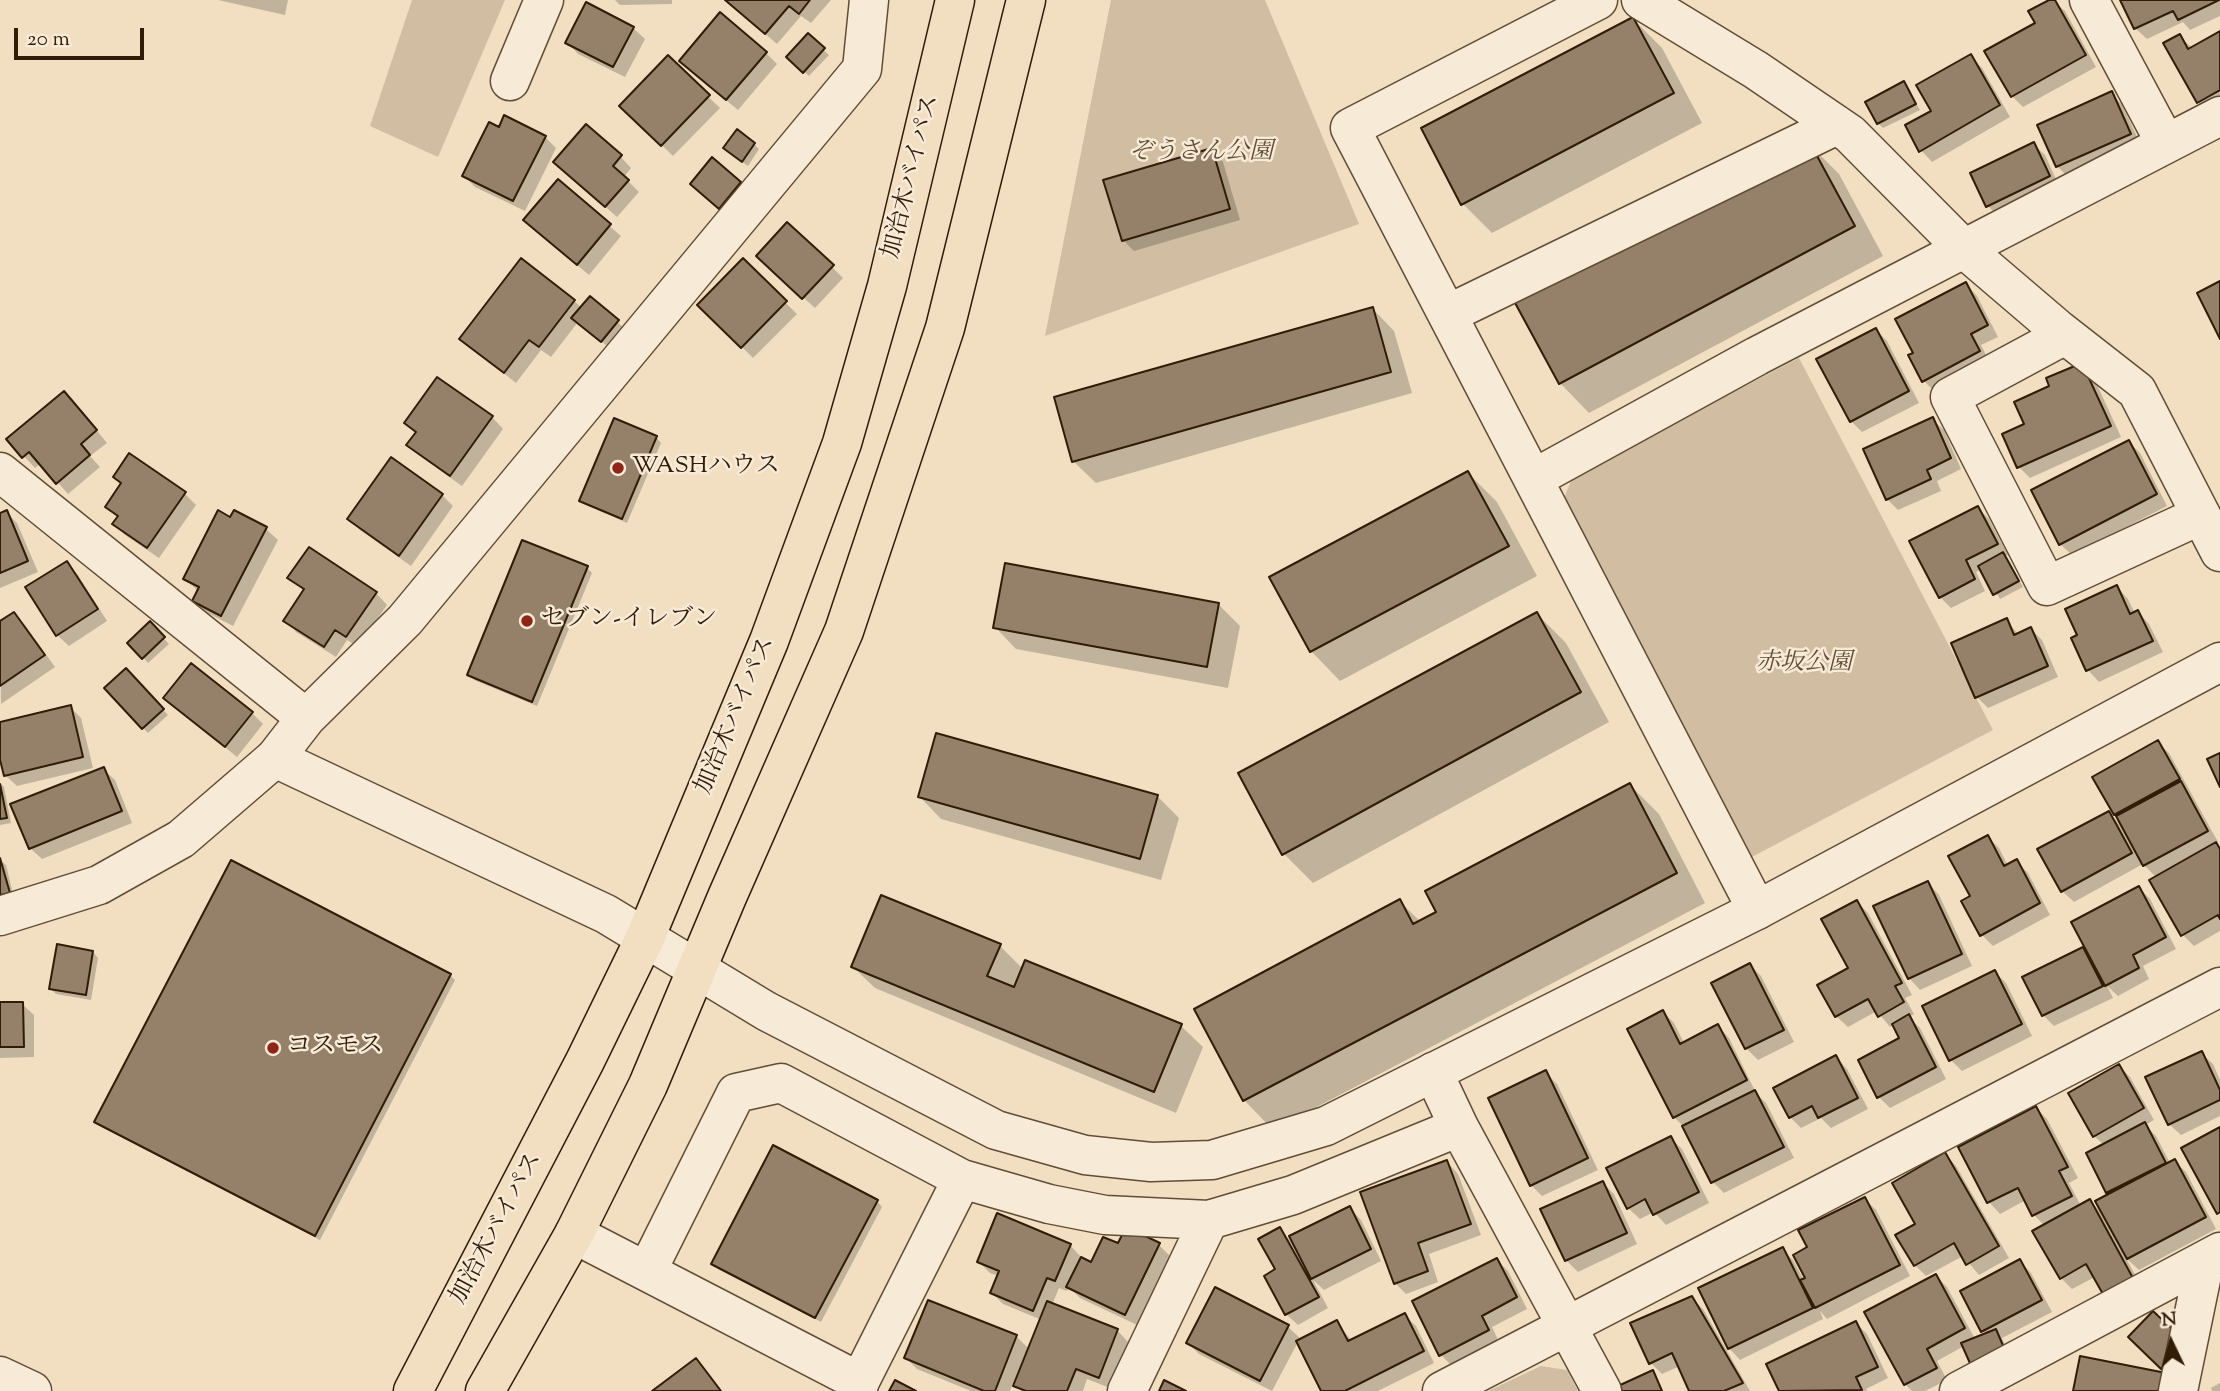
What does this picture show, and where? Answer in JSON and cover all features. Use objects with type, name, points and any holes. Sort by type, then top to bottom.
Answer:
[{"type":"highway","name":"加治木バイパス","points":[[413,1391],[580,1072],[645,938],[769,641],[842,443],[887,286],[956,0]]},
{"type":"highway","points":[[485,1391],[574,1234],[648,1085],[844,631],[946,328],[1026,0]]},
{"type":"street","points":[[510,81],[544,0]]},
{"type":"street","points":[[0,916],[99,885],[181,839],[275,758],[306,718],[405,620],[862,69],[869,0]]},
{"type":"street","points":[[1598,0],[1350,128],[1758,910]]},
{"type":"street","points":[[1641,0],[1756,70],[1850,134],[1963,248],[2065,335],[2137,391],[2220,552]]},
{"type":"street","points":[[2089,0],[2166,144]]},
{"type":"street","points":[[1534,479],[1757,356],[2220,116]]},
{"type":"street","points":[[1448,314],[1837,125]]},
{"type":"street","points":[[2065,335],[1950,397],[2047,586],[2201,515]]},
{"type":"street","points":[[0,472],[306,718]]},
{"type":"street","points":[[275,758],[606,914],[766,1011],[996,1129],[1085,1155],[1152,1162],[1212,1160],[1326,1126],[1758,910],[2220,662]]},
{"type":"street","points":[[1442,1391],[2220,987]]},
{"type":"street","points":[[1433,1072],[1459,1127],[1602,1391]]},
{"type":"street","points":[[647,1271],[736,1093],[781,1083],[962,1179],[1049,1204],[1105,1215],[1209,1220],[1293,1195],[1459,1127]]},
{"type":"street","points":[[574,1234],[858,1386],[962,1179]]},
{"type":"street","points":[[1127,1391],[1209,1220]]},
{"type":"street","points":[[1959,1391],[2212,1256]]},
{"type":"street","points":[[2178,1391],[2212,1256]]},
{"type":"street","points":[[0,1377],[32,1391]]},
{"type":"green space","points":[[412,0],[505,0],[438,157],[370,126]]},
{"type":"green space","name":"ぞうさん公園","points":[[1111,0],[1265,0],[1359,224],[1045,336]]},
{"type":"green space","name":"赤坂公園","points":[[1799,358],[1993,730],[1748,859],[1564,498],[1573,476]]},
{"type":"green space","points":[[1541,1366],[1567,1370],[1578,1391],[1488,1391]]},
{"type":"building","points":[[725,0],[810,0],[799,14],[789,6],[765,34]]},
{"type":"building","points":[[2049,0],[2055,0],[2086,55],[2011,97],[1984,51],[2035,23],[2028,11]]},
{"type":"building","points":[[2120,0],[2219,0],[2178,20],[2173,11],[2134,29]]},
{"type":"building","points":[[586,2],[634,27],[613,67],[565,43]]},
{"type":"building","points":[[720,12],[767,52],[726,100],[679,61]]},
{"type":"building","points":[[1633,17],[1674,93],[1461,205],[1421,128]]},
{"type":"building","points":[[2220,31],[2220,90],[2197,103],[2163,43],[2180,34],[2188,49]]},
{"type":"building","points":[[808,33],[825,48],[803,73],[786,57]]},
{"type":"building","points":[[1971,54],[2000,105],[1919,152],[1905,125],[1931,111],[1916,85]]},
{"type":"building","points":[[668,55],[710,95],[661,146],[619,106]]},
{"type":"building","points":[[1904,81],[1916,104],[1877,124],[1865,102]]},
{"type":"building","points":[[2112,91],[2131,134],[2056,167],[2037,125]]},
{"type":"building","points":[[504,115],[546,136],[513,201],[462,176],[489,122],[499,127]]},
{"type":"building","points":[[586,124],[622,155],[613,166],[629,180],[605,207],[553,162]]},
{"type":"building","points":[[737,129],[755,143],[742,162],[723,148]]},
{"type":"building","points":[[2034,142],[2050,176],[1986,207],[1970,173]]},
{"type":"building","points":[[1810,143],[1855,226],[1559,384],[1514,301]]},
{"type":"building","points":[[1212,148],[1230,209],[1122,241],[1103,180]]},
{"type":"building","points":[[712,157],[741,182],[719,209],[690,184]]},
{"type":"building","points":[[558,179],[611,224],[577,265],[523,220]]},
{"type":"building","points":[[787,222],[834,265],[802,299],[756,256]]},
{"type":"building","points":[[521,258],[575,300],[539,347],[529,340],[504,373],[459,339]]},
{"type":"building","points":[[743,258],[787,301],[741,348],[697,305]]},
{"type":"building","points":[[2220,281],[2220,339],[2197,293]]},
{"type":"building","points":[[1966,282],[1988,325],[1971,334],[1980,351],[1922,382],[1908,355],[1913,353],[1895,319]]},
{"type":"building","points":[[590,296],[619,320],[601,342],[571,318]]},
{"type":"building","points":[[1373,307],[1391,372],[1072,462],[1054,397]]},
{"type":"building","points":[[1876,328],[1909,391],[1850,422],[1816,359]]},
{"type":"building","points":[[2082,363],[2111,426],[2017,468],[2002,434],[2024,424],[2014,402],[2049,386],[2046,378]]},
{"type":"building","points":[[437,377],[493,416],[450,476],[406,445],[416,432],[404,423]]},
{"type":"building","points":[[64,391],[97,430],[81,444],[90,455],[56,484],[29,452],[22,458],[6,439]]},
{"type":"building","points":[[1933,417],[1951,458],[1927,470],[1931,479],[1886,500],[1863,449]]},
{"type":"building","name":"WASHハウス","points":[[614,418],[657,436],[622,519],[579,501]]},
{"type":"building","points":[[2129,440],[2157,494],[2059,545],[2031,490]]},
{"type":"building","points":[[129,453],[186,492],[147,548],[112,524],[118,516],[105,507],[121,483],[113,477]]},
{"type":"building","points":[[391,457],[443,494],[399,556],[347,519]]},
{"type":"building","points":[[1468,471],[1509,546],[1310,652],[1269,577]]},
{"type":"building","points":[[1978,506],[1998,544],[1966,560],[1975,579],[1939,598],[1909,541]]},
{"type":"building","points":[[7,510],[28,561],[0,573],[0,513]]},
{"type":"building","points":[[218,510],[230,517],[234,510],[267,527],[221,616],[192,601],[199,587],[183,579]]},
{"type":"building","name":"セブン-イレブン","points":[[522,540],[588,566],[532,702],[467,675]]},
{"type":"building","points":[[309,547],[377,592],[346,637],[335,630],[324,647],[283,621],[304,589],[287,578]]},
{"type":"building","points":[[2003,552],[2019,581],[1993,595],[1978,566]]},
{"type":"building","points":[[67,561],[98,609],[56,636],[25,587]]},
{"type":"building","points":[[1005,563],[1219,603],[1207,667],[993,628]]},
{"type":"building","points":[[2117,585],[2130,614],[2138,610],[2153,641],[2086,671],[2071,638],[2077,635],[2065,609]]},
{"type":"building","points":[[14,612],[45,655],[0,686],[0,621]]},
{"type":"building","points":[[1537,612],[1581,692],[1282,855],[1238,773]]},
{"type":"building","points":[[2007,618],[2014,635],[2031,627],[2048,666],[1975,698],[1951,643]]},
{"type":"building","points":[[150,621],[165,637],[142,659],[127,643]]},
{"type":"building","points":[[191,663],[253,712],[225,747],[163,698]]},
{"type":"building","points":[[126,668],[164,709],[142,729],[104,688]]},
{"type":"building","points":[[71,705],[83,757],[4,776],[0,760],[0,722]]},
{"type":"building","points":[[936,733],[1158,795],[1140,859],[918,797]]},
{"type":"building","points":[[2158,740],[2180,779],[2114,815],[2092,777]]},
{"type":"building","points":[[2220,753],[2220,787],[2207,759]]},
{"type":"building","points":[[104,767],[122,811],[29,849],[10,804]]},
{"type":"building","points":[[2181,781],[2208,831],[2143,866],[2116,816]]},
{"type":"building","points":[[1630,783],[1677,873],[1243,1101],[1194,1009],[1400,899],[1413,924],[1436,912],[1425,891]]},
{"type":"building","points":[[0,784],[7,818],[0,819]]},
{"type":"building","points":[[2109,811],[2132,853],[2061,892],[2037,849]]},
{"type":"building","points":[[1988,835],[2004,866],[2017,859],[2040,903],[1980,936],[1961,901],[1970,896],[1948,856]]},
{"type":"building","points":[[2216,842],[2220,849],[2220,919],[2218,915],[2181,936],[2149,880]]},
{"type":"building","points":[[0,858],[10,893],[0,895]]},
{"type":"building","name":"コスモス","points":[[231,860],[451,974],[315,1236],[94,1122]]},
{"type":"building","points":[[1928,881],[1962,954],[1908,979],[1873,906]]},
{"type":"building","points":[[2139,886],[2166,937],[2133,955],[2139,968],[2105,986],[2071,922]]},
{"type":"building","points":[[881,895],[1001,944],[987,976],[1014,987],[1025,960],[1182,1024],[1154,1092],[851,967]]},
{"type":"building","points":[[1857,900],[1902,983],[1895,986],[1904,1002],[1878,1017],[1868,999],[1835,1017],[1817,985],[1848,968],[1821,919]]},
{"type":"building","points":[[57,944],[93,951],[86,995],[49,989]]},
{"type":"building","points":[[2083,947],[2103,986],[2042,1016],[2022,977]]},
{"type":"building","points":[[1750,963],[1784,1030],[1745,1049],[1711,983]]},
{"type":"building","points":[[1995,970],[2022,1024],[1949,1061],[1922,1006]]},
{"type":"building","points":[[0,1002],[23,1002],[24,1047],[0,1047]]},
{"type":"building","points":[[1663,1010],[1680,1044],[1718,1024],[1747,1080],[1673,1118],[1627,1029]]},
{"type":"building","points":[[1909,1014],[1936,1067],[1877,1098],[1858,1060],[1899,1038],[1892,1024]]},
{"type":"building","points":[[2202,1051],[2220,1090],[2220,1100],[2168,1125],[2145,1077]]},
{"type":"building","points":[[1836,1055],[1858,1098],[1818,1118],[1812,1106],[1789,1118],[1773,1088]]},
{"type":"building","points":[[2119,1064],[2144,1108],[2093,1137],[2068,1093]]},
{"type":"building","points":[[1546,1070],[1588,1158],[1530,1186],[1488,1098]]},
{"type":"building","points":[[1755,1090],[1784,1147],[1711,1183],[1682,1126]]},
{"type":"building","points":[[2036,1106],[2068,1167],[2059,1171],[2072,1196],[2032,1216],[2018,1188],[1987,1203],[1958,1147]]},
{"type":"building","points":[[2145,1122],[2166,1163],[2106,1193],[2086,1153]]},
{"type":"building","points":[[2220,1127],[2220,1212],[2217,1214],[2181,1148]]},
{"type":"building","points":[[1671,1136],[1699,1192],[1653,1215],[1645,1199],[1627,1209],[1606,1168]]},
{"type":"building","points":[[773,1145],[878,1200],[815,1318],[711,1264]]},
{"type":"building","points":[[1945,1152],[1999,1246],[1966,1265],[1954,1243],[1914,1266],[1895,1235],[1915,1224],[1892,1183]]},
{"type":"building","points":[[2175,1159],[2206,1217],[2127,1259],[2095,1201]]},
{"type":"building","points":[[1447,1160],[1471,1224],[1418,1243],[1428,1271],[1394,1284],[1360,1192]]},
{"type":"building","points":[[1603,1181],[1627,1233],[1565,1261],[1540,1209]]},
{"type":"building","points":[[1865,1197],[1900,1265],[1815,1308],[1800,1280],[1805,1278],[1793,1255],[1807,1247],[1798,1230]]},
{"type":"building","points":[[2090,1199],[2134,1280],[2104,1296],[2086,1264],[2060,1279],[2032,1231]]},
{"type":"building","points":[[1350,1206],[1371,1249],[1311,1279],[1289,1236]]},
{"type":"building","points":[[997,1213],[1071,1244],[1055,1281],[1047,1278],[1033,1311],[990,1293],[999,1271],[977,1262]]},
{"type":"building","points":[[1126,1227],[1160,1243],[1125,1315],[1066,1287],[1081,1257],[1091,1262],[1103,1237],[1118,1243]]},
{"type":"building","points":[[1280,1227],[1319,1297],[1285,1315],[1264,1276],[1275,1269],[1258,1239]]},
{"type":"building","points":[[1783,1247],[1813,1308],[1728,1349],[1698,1288]]},
{"type":"building","points":[[1497,1258],[1517,1297],[1482,1316],[1489,1330],[1439,1356],[1412,1301]]},
{"type":"building","points":[[2020,1259],[2042,1300],[1981,1332],[1960,1291]]},
{"type":"building","points":[[1936,1274],[1965,1328],[1927,1349],[1937,1368],[1904,1385],[1864,1312]]},
{"type":"building","points":[[1215,1287],[1289,1325],[1260,1381],[1186,1343]]},
{"type":"building","points":[[1692,1296],[1743,1383],[1724,1391],[1689,1391],[1672,1353],[1649,1364],[1630,1323]]},
{"type":"building","points":[[928,1300],[1017,1335],[995,1391],[984,1391],[904,1358]]},
{"type":"building","points":[[1047,1301],[1118,1329],[1099,1378],[1076,1369],[1067,1391],[1026,1391],[1013,1386]]},
{"type":"building","points":[[2153,1311],[2186,1342],[2161,1369],[2128,1337]]},
{"type":"building","points":[[1405,1313],[1424,1351],[1345,1391],[1321,1391],[1296,1341],[1337,1320],[1348,1341]]},
{"type":"building","points":[[1856,1321],[1878,1367],[1856,1377],[1862,1390],[1779,1391],[1766,1364]]},
{"type":"building","points":[[1996,1329],[2007,1355],[1973,1370],[1961,1343]]},
{"type":"building","points":[[2080,1356],[2166,1373],[2163,1391],[2073,1391]]},
{"type":"building","points":[[696,1358],[721,1391],[652,1391]]},
{"type":"building","points":[[1653,1370],[1662,1391],[1620,1391],[1618,1386]]},
{"type":"building","points":[[895,1380],[916,1391],[889,1391]]},
{"type":"building","points":[[1164,1380],[1186,1391],[1159,1391]]},
{"type":"place","name":"WASHハウス","points":[[618,468]]},
{"type":"place","name":"セブン-イレブン","points":[[527,621]]},
{"type":"place","name":"コスモス","points":[[273,1048]]}]
